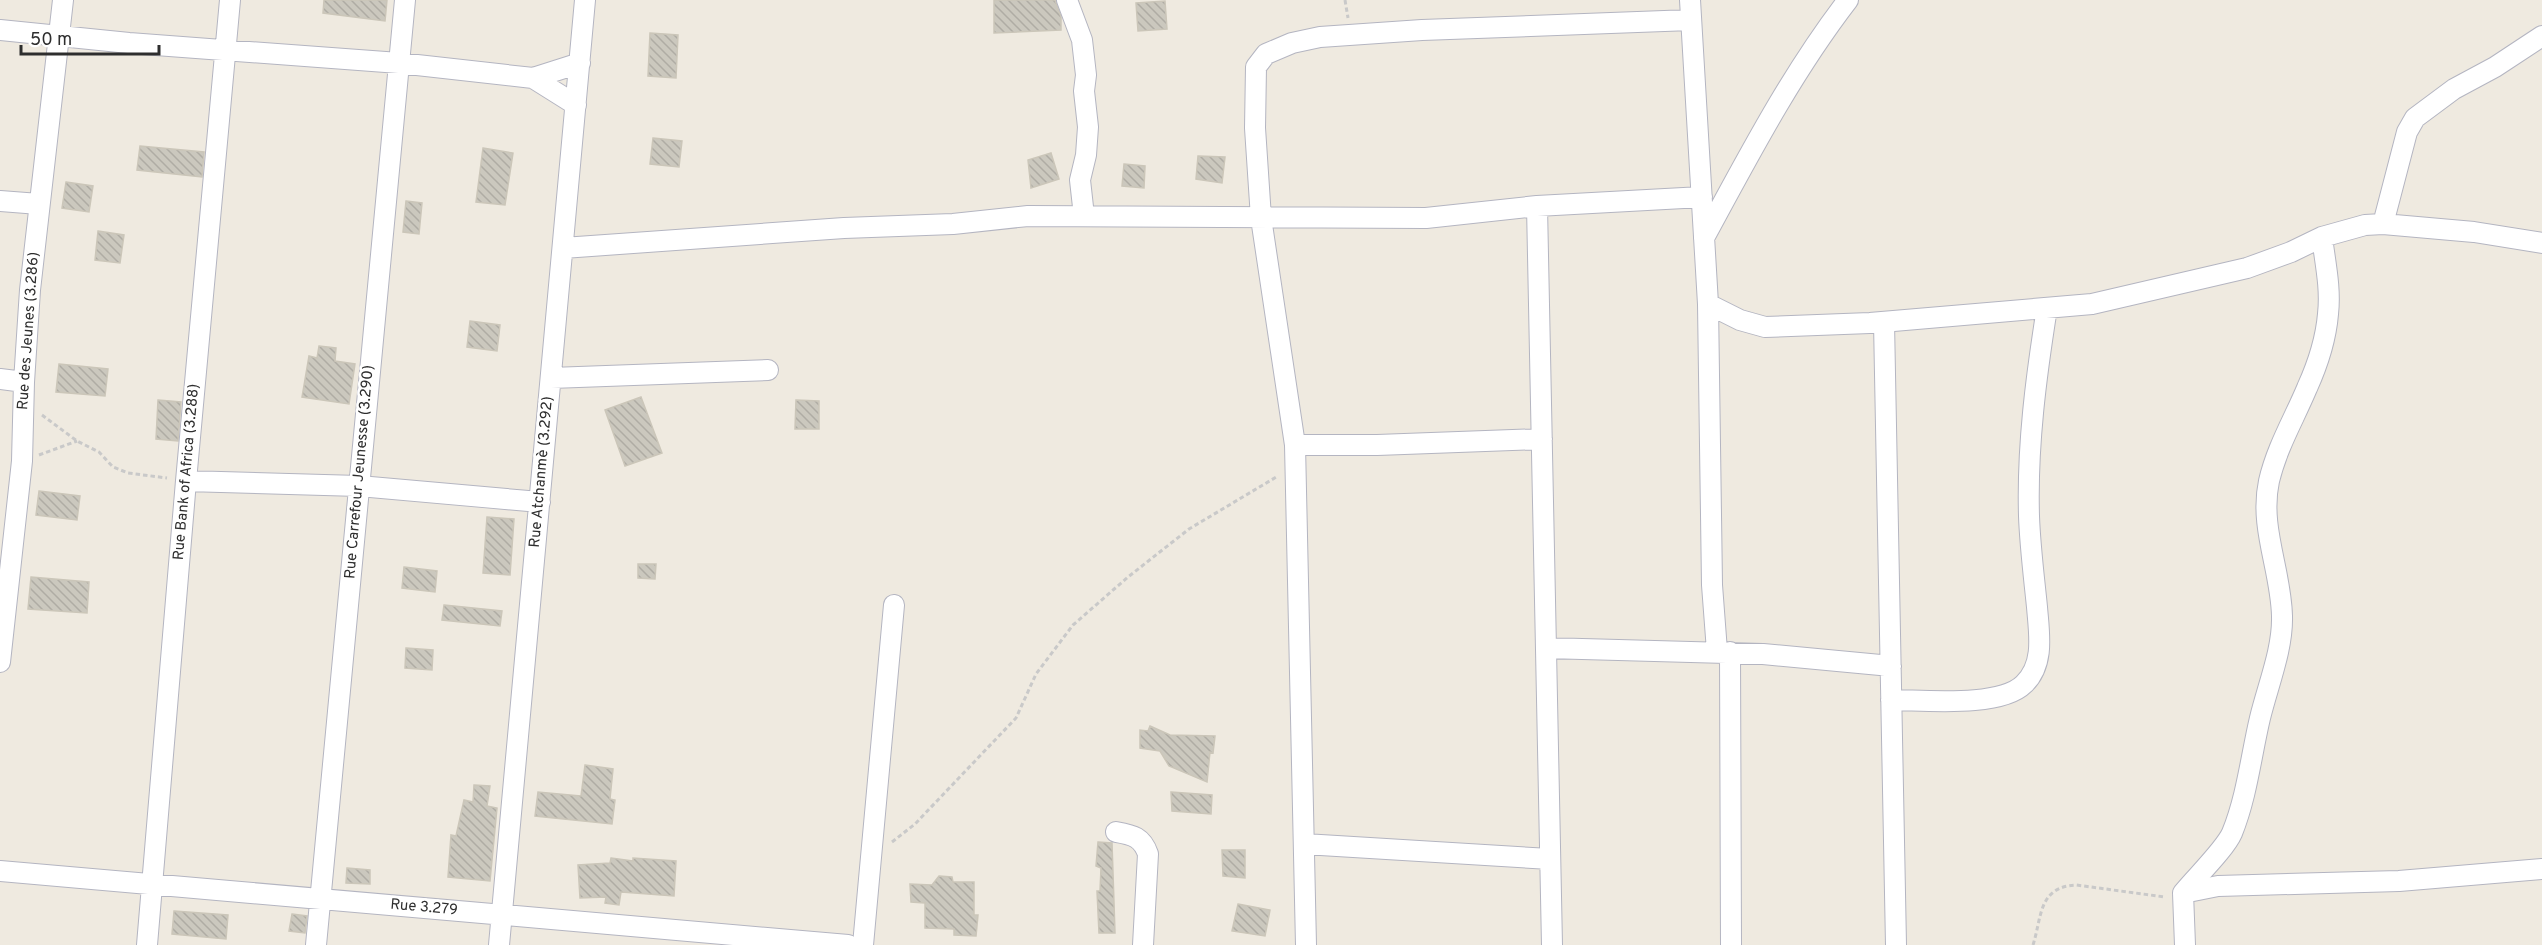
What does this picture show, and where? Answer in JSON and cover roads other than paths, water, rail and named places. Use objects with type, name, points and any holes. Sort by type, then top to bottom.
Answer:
[{"type":"street","name":"Rue des Jeunes (3.286)","points":[[0,662],[6,547],[22,461],[24,382],[39,204],[63,0]]},
{"type":"street","name":"Rue Bank of Africa (3.288)","points":[[147,945],[230,0]]},
{"type":"street","name":"Rue Carrefour Jeunesse (3.290)","points":[[316,945],[405,0]]},
{"type":"street","name":"Rue Atchanmè (3.292)","points":[[499,945],[585,0]]},
{"type":"street","points":[[1067,0],[1082,40],[1086,75],[1084,91],[1088,127],[1086,155],[1080,180],[1084,216]]},
{"type":"street","points":[[1690,0],[1708,304],[1712,585],[1723,652],[1731,945]]},
{"type":"street","points":[[1704,238],[1763,129],[1800,68],[1848,0]]},
{"type":"street","points":[[1306,945],[1295,445],[1261,218],[1255,128],[1257,67],[1266,54],[1311,39],[1351,34],[1691,20]]},
{"type":"street","points":[[0,30],[399,63],[533,78],[580,63]]},
{"type":"street","points":[[2383,224],[2407,132],[2415,118],[2454,89],[2495,67],[2542,36]]},
{"type":"street","points":[[533,78],[576,105]]},
{"type":"street","points":[[563,248],[844,228],[953,224],[1028,216],[1426,218],[1537,206],[1702,197]]},
{"type":"street","points":[[0,201],[39,204]]},
{"type":"street","points":[[1537,206],[1552,945]]},
{"type":"street","points":[[1708,304],[1740,320],[1765,327],[1884,322],[2092,304],[2247,268],[2291,252],[2322,237],[2365,225],[2383,224],[2474,232],[2542,243]]},
{"type":"street","points":[[2185,945],[2183,893],[2231,835],[2245,792],[2277,651],[2282,619],[2280,582],[2267,521],[2269,483],[2276,456],[2308,388],[2328,315],[2328,290],[2322,237]]},
{"type":"street","points":[[1891,700],[1991,699],[2009,694],[2024,684],[2038,663],[2040,641],[2029,516],[2030,446],[2036,374],[2047,308]]},
{"type":"street","points":[[1884,322],[1896,945]]},
{"type":"street","points":[[551,378],[768,370]]},
{"type":"street","points":[[0,379],[24,382]]},
{"type":"street","points":[[1295,445],[1377,445],[1542,439]]},
{"type":"street","points":[[186,481],[359,486],[540,502]]},
{"type":"street","points":[[863,945],[894,605]]},
{"type":"street","points":[[1546,648],[1723,652],[1891,666]]},
{"type":"street","points":[[1116,832],[1138,838],[1143,842],[1148,854],[1143,945]]},
{"type":"street","points":[[1304,844],[1550,859]]},
{"type":"street","points":[[2183,893],[2218,886],[2399,881],[2542,869]]},
{"type":"street","name":"Rue 3.279","points":[[0,871],[848,945]]}]
